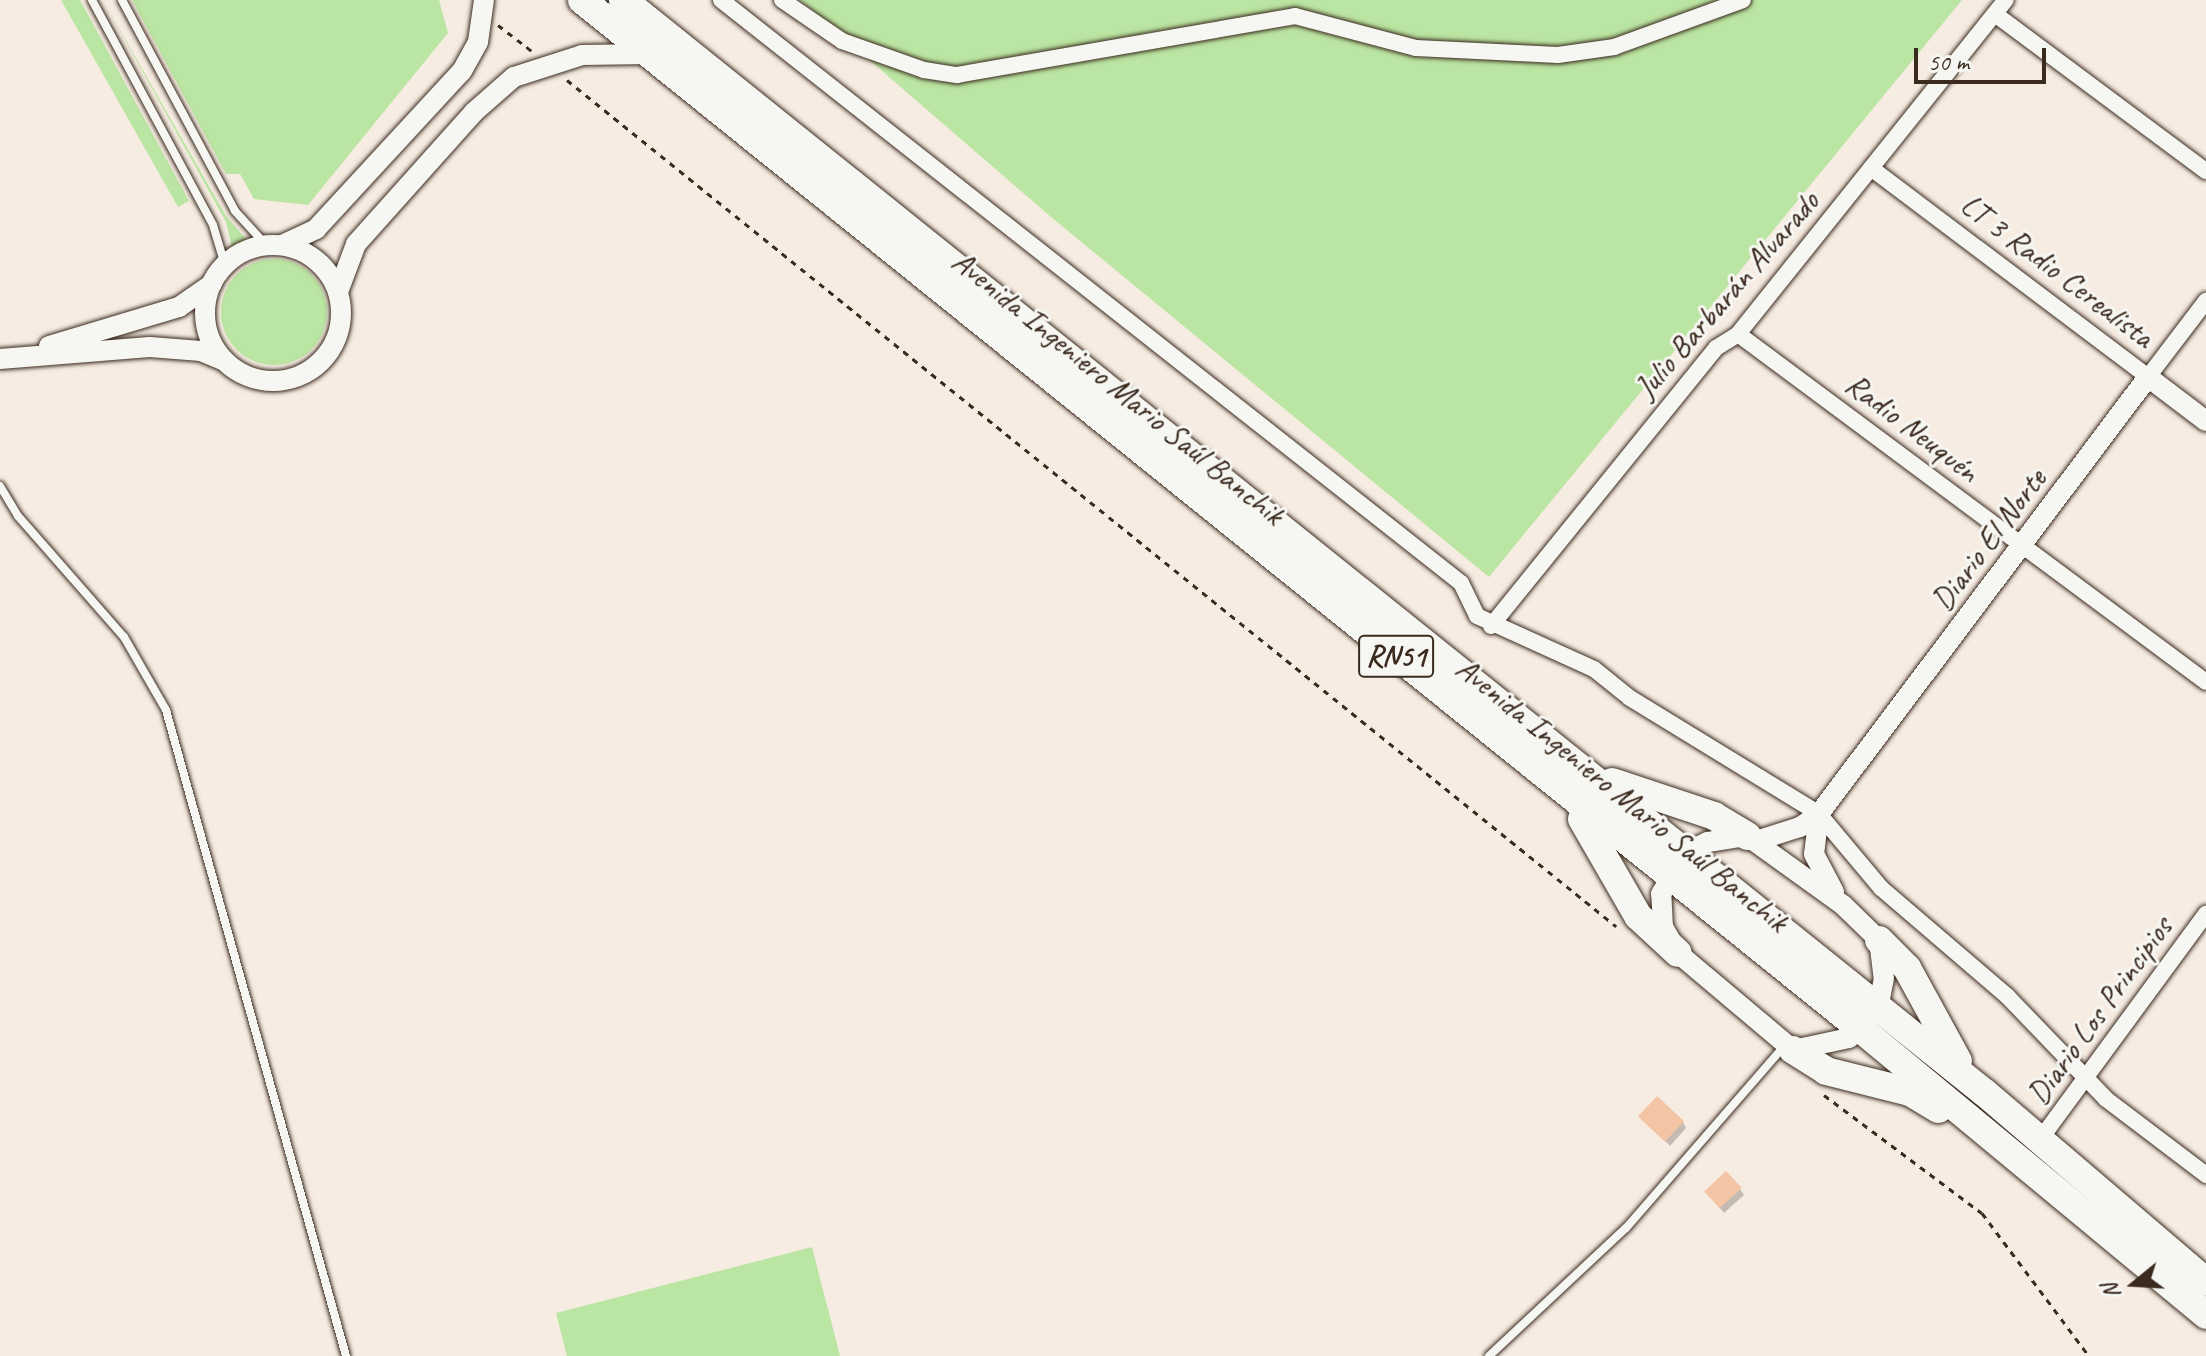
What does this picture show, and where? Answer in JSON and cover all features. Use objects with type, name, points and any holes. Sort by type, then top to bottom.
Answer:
[{"type":"highway","name":"Avenida Ingeniero Mario Saúl Banchik","points":[[582,0],[1667,876],[1999,1106],[2206,1282]]},
{"type":"highway","name":"Avenida Ingeniero Mario Saúl Banchik","points":[[623,0],[1685,853],[1870,1019],[2001,1145],[2206,1315]]},
{"type":"highway","points":[[1582,769],[1714,816],[1752,839]]},
{"type":"highway","points":[[1555,784],[1599,842],[1638,916],[1678,953]]},
{"type":"highway","points":[[1879,940],[1907,968],[1949,1050],[1999,1106]]},
{"type":"highway","points":[[1789,1047],[1826,1071],[1927,1100],[1971,1137],[2001,1145]]},
{"type":"street","points":[[721,0],[938,176],[1461,583],[1477,616],[1491,626],[1594,669],[1630,698],[1819,814],[1881,888],[2008,997],[2121,1112],[2206,1175]]},
{"type":"street","points":[[782,0],[842,41],[924,70],[957,75],[1295,16],[1416,48],[1558,55],[1614,47],[1743,0]]},
{"type":"street","name":"Julio Barbarán Alvarado","points":[[1491,626],[1716,348],[1738,334],[2006,0]]},
{"type":"street","points":[[8,357],[179,307],[212,284],[225,265],[316,229],[462,71],[478,42],[484,7]]},
{"type":"street","points":[[1995,14],[2206,171]]},
{"type":"street","points":[[8,357],[184,348],[226,362],[267,381],[310,370],[337,336],[338,292],[356,244],[474,112],[514,77],[546,63],[593,54],[651,54]]},
{"type":"street","name":"LT 3 Radio Cerealista","points":[[1871,168],[2206,421]]},
{"type":"street","points":[[274,245],[317,260],[338,292]]},
{"type":"street","points":[[212,284],[207,325],[226,362]]},
{"type":"street","name":"Diario El Norte","points":[[1819,814],[2206,301]]},
{"type":"street","name":"Radio Neuquén","points":[[1738,334],[2206,682]]},
{"type":"street","points":[[1752,839],[1843,905],[1879,940],[1884,978],[1870,1019],[1834,1044],[1789,1047],[1678,953],[1662,917],[1667,876],[1685,853],[1708,842],[1752,839],[1800,827],[1819,814]]},
{"type":"street","points":[[1819,814],[1814,854],[1843,905]]},
{"type":"street","name":"Diario Los Principios","points":[[2039,1141],[2206,914]]},
{"type":"lane","points":[[92,0],[213,225],[225,265]]},
{"type":"lane","points":[[122,0],[235,211],[274,245]]},
{"type":"lane","points":[[0,486],[18,516],[124,637],[166,710],[346,1356]]},
{"type":"lane","points":[[1489,1356],[1626,1228],[1789,1047]]},
{"type":"path","points":[[484,7],[546,63],[1618,928]]},
{"type":"path","points":[[1817,1090],[1982,1213],[2089,1356]]},
{"type":"green space","points":[[61,0],[80,0],[189,201],[178,207]]},
{"type":"green space","points":[[103,0],[226,216],[247,240],[232,247],[226,222]]},
{"type":"green space","points":[[132,0],[439,0],[448,33],[308,205],[254,199],[240,174],[226,174]]},
{"type":"green space","points":[[800,0],[1962,0],[1489,577],[1051,217]]},
{"type":"green space","points":[[274,259],[294,263],[312,274],[323,292],[327,312],[323,332],[312,350],[294,361],[274,365],[254,361],[236,350],[225,332],[221,312],[225,292],[236,274],[254,263]]},
{"type":"green space","points":[[812,1247],[840,1356],[567,1356],[556,1313]]},
{"type":"building","points":[[1657,1096],[1684,1121],[1665,1142],[1638,1116]]},
{"type":"building","points":[[1726,1171],[1742,1188],[1720,1208],[1704,1191]]}]
